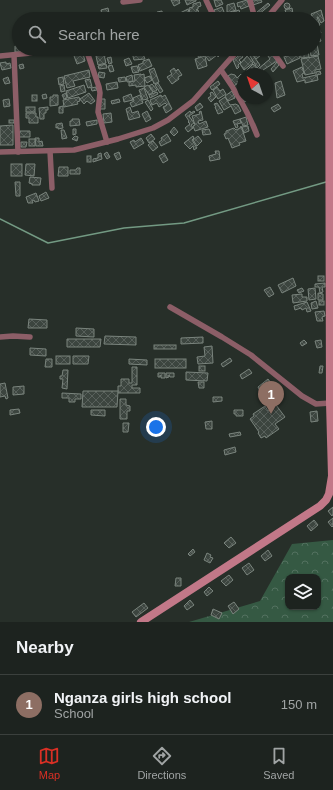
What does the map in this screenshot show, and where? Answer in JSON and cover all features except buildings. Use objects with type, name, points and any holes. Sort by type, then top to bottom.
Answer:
[{"type":"main road","points":[[141,622],[320,506],[326,500],[332,488],[331,25],[329,0]]},
{"type":"street","points":[[123,2],[140,0]]},
{"type":"street","points":[[206,0],[212,12]]},
{"type":"street","points":[[250,0],[253,12]]},
{"type":"street","points":[[272,12],[282,0]]},
{"type":"street","points":[[0,56],[12,55]]},
{"type":"street","points":[[14,56],[18,152]]},
{"type":"street","points":[[88,56],[99,87],[100,93],[98,112],[107,142]]},
{"type":"street","points":[[0,152],[74,150],[153,128],[168,120],[193,101],[232,56]]},
{"type":"street","points":[[276,56],[283,66]]},
{"type":"street","points":[[221,70],[240,98],[257,135]]},
{"type":"street","points":[[50,151],[52,188]]},
{"type":"street","points":[[170,307],[250,355],[313,403],[331,406]]},
{"type":"street","points":[[0,337],[30,337]]},
{"type":"green space","points":[[333,540],[333,622],[189,622],[260,601],[292,544]]},
{"type":"waterway","points":[[0,219],[48,243],[124,228],[184,223],[326,182]]},
{"type":"place","name":"Nganza girls high school","points":[[271,414]]}]
